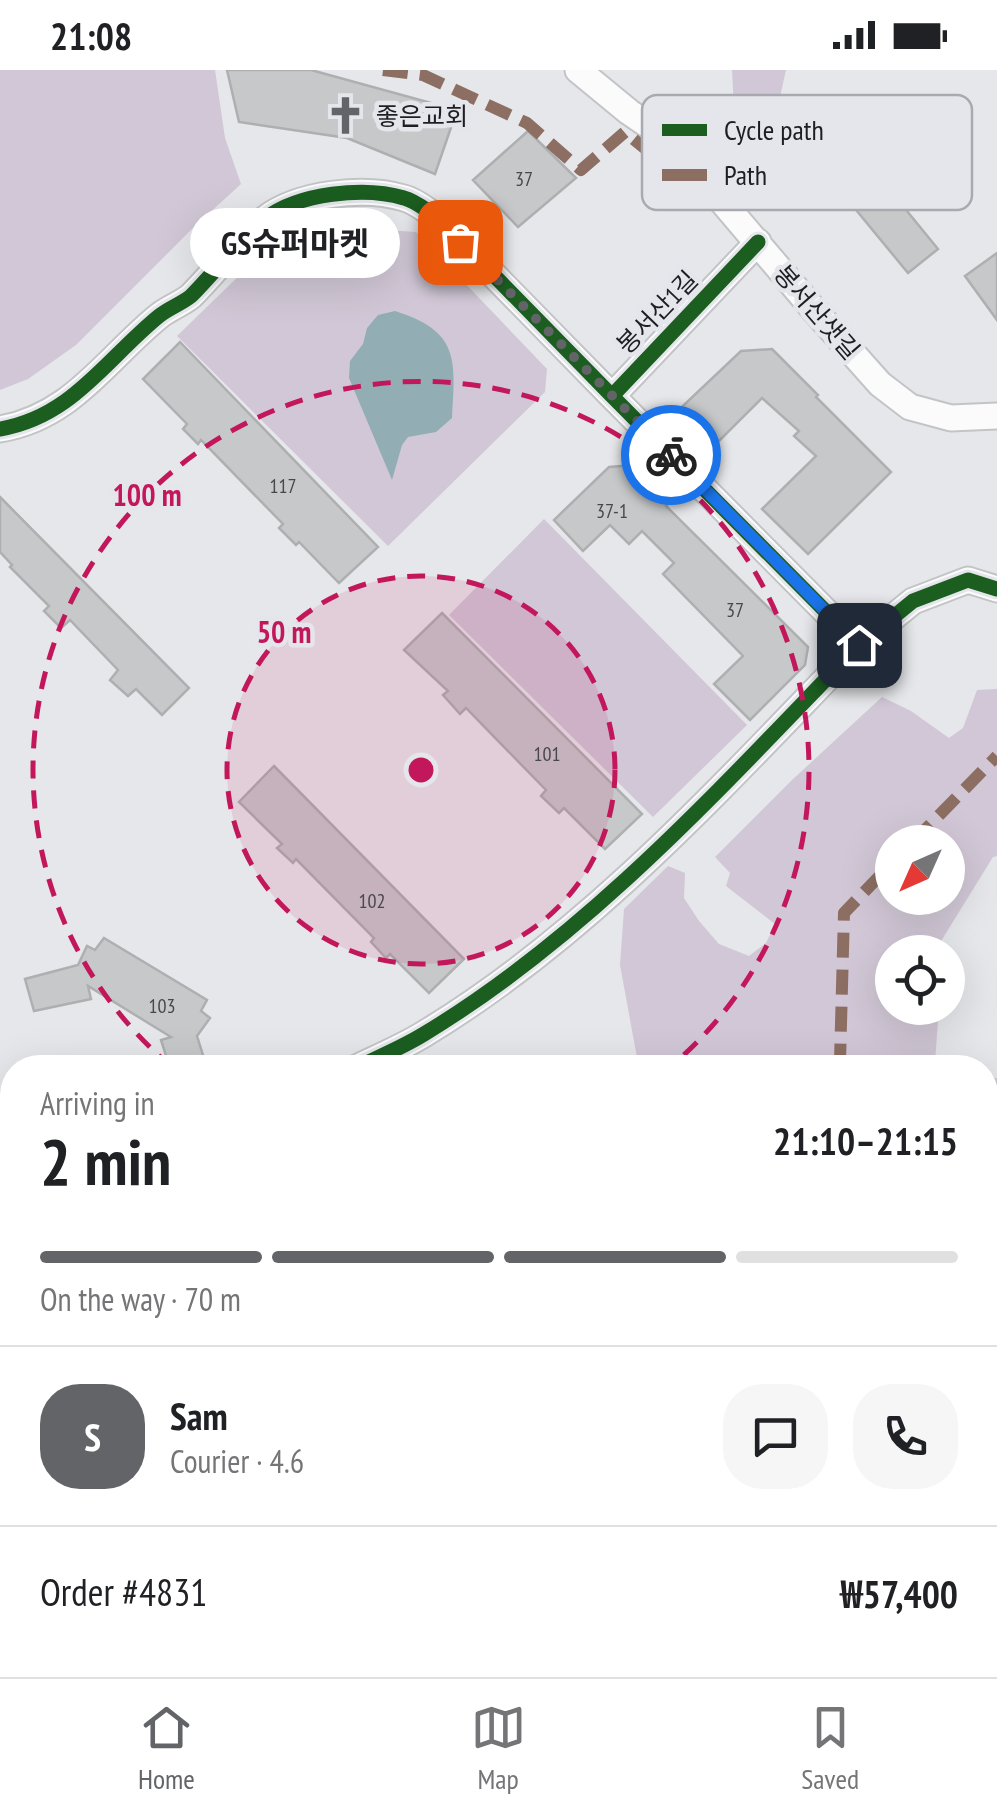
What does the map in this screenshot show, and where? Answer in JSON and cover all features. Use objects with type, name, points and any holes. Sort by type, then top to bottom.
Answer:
[{"type":"street","name":"봉서산샛길","points":[[578,70],[642,121]]},
{"type":"street","points":[[0,429],[19,426],[64,404],[85,388],[160,315],[186,300],[266,218],[295,202],[348,192],[406,198],[437,218],[859,645]]},
{"type":"street","name":"봉서산샛길","points":[[730,210],[880,384],[910,406],[951,418],[997,416]]},
{"type":"street","name":"봉서산1길","points":[[612,396],[758,242]]},
{"type":"street","points":[[383,1055],[426,1034],[562,936],[661,847],[859,645],[913,601],[968,580],[997,589]]},
{"type":"shaded area","points":[[0,70],[215,70],[225,138],[241,184],[76,345],[28,379],[0,390]]},
{"type":"shaded area","points":[[732,70],[786,70],[781,95],[733,95]]},
{"type":"shaded area","points":[[309,225],[416,232],[547,369],[545,392],[388,546],[177,336],[285,231]]},
{"type":"shaded area","points":[[544,519],[747,725],[653,817],[449,615]]},
{"type":"shaded area","points":[[997,689],[997,856],[965,902],[965,825],[875,825],[875,915],[957,915],[945,935],[875,935],[875,1025],[938,1025],[936,1055],[637,1055],[620,965],[624,909],[668,866],[685,873],[684,898],[719,944],[749,956],[766,943],[775,924],[726,886],[730,873],[715,857],[882,697],[911,711],[949,738],[963,728],[977,690]]},
{"type":"water","points":[[395,311],[416,319],[442,338],[449,349],[454,378],[452,418],[436,432],[408,437],[392,480],[349,378],[350,361],[363,344],[367,328],[378,315]]},
{"type":"building","name":"좋은교회","points":[[227,70],[311,70],[457,110],[435,174],[347,138],[239,122]]},
{"type":"building","points":[[528,131],[576,178],[518,227],[473,180]]},
{"type":"building","points":[[856,210],[906,210],[938,249],[908,273]]},
{"type":"building","points":[[997,253],[997,320],[965,276]]},
{"type":"building","points":[[180,342],[378,547],[339,583],[299,542],[296,545],[279,528],[283,524],[201,440],[198,444],[183,429],[187,424],[143,379]]},
{"type":"building","points":[[772,349],[891,472],[808,554],[762,509],[816,456],[794,436],[799,431],[762,398],[703,457],[669,419],[741,351]]},
{"type":"building","points":[[634,465],[670,502],[666,506],[808,647],[805,665],[750,720],[714,684],[743,656],[663,574],[674,563],[642,531],[629,544],[610,525],[583,551],[554,520],[609,467]]},
{"type":"building","points":[[0,497],[189,688],[162,715],[136,689],[128,696],[110,680],[118,670],[70,620],[61,628],[44,611],[49,606],[10,567],[0,552]]},
{"type":"building","points":[[442,613],[642,814],[605,849],[564,808],[559,813],[541,796],[546,790],[466,708],[460,714],[443,695],[448,691],[404,650]]},
{"type":"building","points":[[274,766],[464,959],[429,993],[390,954],[386,958],[371,942],[374,938],[296,859],[293,863],[277,848],[282,844],[239,802]]},
{"type":"building","points":[[104,938],[207,1000],[201,1011],[210,1018],[197,1036],[203,1055],[166,1055],[161,1040],[171,1037],[88,986],[91,999],[34,1011],[25,979],[78,965],[87,946],[95,950]]},
{"type":"marked path","points":[[383,70],[423,75],[527,123],[581,170],[625,132],[642,146]]},
{"type":"marked path","points":[[930,825],[997,756]]},
{"type":"marked path","points":[[840,1055],[844,913],[875,881]]},
{"type":"cycle path","points":[[0,429],[48,412],[87,384],[159,316],[191,296],[265,219],[295,203],[332,194],[388,194],[417,204],[437,217],[612,396]]},
{"type":"cycle path","points":[[758,242],[612,396],[859,645],[913,601],[968,580],[997,589]]},
{"type":"cycle path","points":[[383,1055],[416,1039],[485,994],[599,903],[706,803],[859,645]]},
{"type":"way so far","points":[[460,242],[671,455]]},
{"type":"place","name":"좋은교회","points":[[346,116]]},
{"type":"place","name":"GS슈퍼마켓","points":[[460,242]]},
{"type":"route","points":[[671,455],[859,645]]}]
